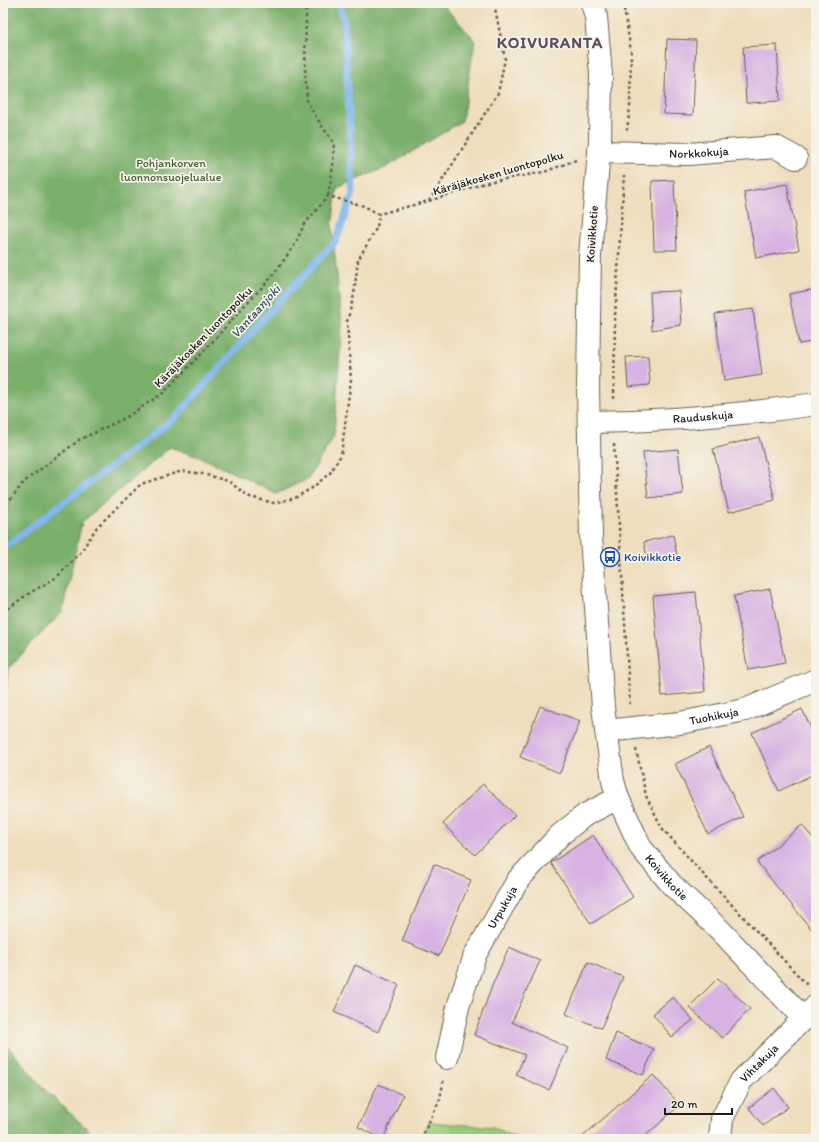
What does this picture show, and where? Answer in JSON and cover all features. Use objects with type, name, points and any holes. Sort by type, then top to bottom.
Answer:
[{"type":"street","name":"Koivikkotie","points":[[592,3],[596,17],[601,74],[599,152],[590,254],[588,386],[590,538],[603,707],[613,781],[618,798],[641,848],[668,879],[720,930],[810,1004]]},
{"type":"street","name":"Norkkokuja","points":[[599,152],[689,154],[776,147],[796,158]]},
{"type":"street","name":"Rauduskuja","points":[[589,422],[692,418],[816,404]]},
{"type":"street","name":"Tuohikuja","points":[[606,732],[680,723],[745,710],[816,680]]},
{"type":"street","name":"Urpukuja","points":[[447,1058],[458,1007],[475,955],[518,880],[560,835],[585,815],[618,798]]},
{"type":"street","name":"Vihtakuja","points":[[720,1139],[722,1119],[741,1081],[810,1004]]},
{"type":"path","points":[[3,612],[28,594],[57,577],[80,553],[97,526],[141,484],[182,471],[203,474],[228,481],[250,497],[274,503],[295,498],[312,488],[330,473],[341,455],[351,379],[347,322],[354,295],[358,260],[377,227],[379,214],[364,206],[328,196],[333,166],[334,143],[307,102],[305,69],[305,3]]},
{"type":"path","points":[[429,201],[498,93],[505,59],[494,3]]},
{"type":"path","points":[[623,3],[631,51],[630,107],[625,153],[615,317],[613,422],[631,728],[646,796],[662,828],[703,874],[810,1004]]},
{"type":"path","name":"Käräjäkosken luontopolku","points":[[379,214],[429,201],[488,182],[544,172],[599,152]]},
{"type":"path","name":"Käräjäkosken luontopolku","points":[[3,509],[24,482],[79,440],[125,418],[163,393],[270,279],[294,246],[304,225],[328,196]]},
{"type":"path","points":[[420,1139],[440,1099],[447,1058]]},
{"type":"green space","name":"Pohjankorven luonnonsuojelualue","points":[[7,3],[441,3],[475,40],[462,121],[387,167],[337,188],[332,228],[342,324],[334,436],[308,479],[276,494],[207,460],[170,447],[82,522],[62,612],[8,669],[3,725],[3,6]]},
{"type":"green space","points":[[3,1041],[47,1092],[93,1134],[93,1139],[3,1139]]},
{"type":"green space","points":[[429,1122],[493,1127],[519,1139],[421,1139]]},
{"type":"building","points":[[667,39],[696,40],[693,115],[664,114]]},
{"type":"building","points":[[777,45],[780,101],[746,103],[743,47]]},
{"type":"building","points":[[674,180],[677,250],[654,250],[652,181]]},
{"type":"building","points":[[787,184],[799,250],[756,258],[744,192]]},
{"type":"building","points":[[816,289],[816,341],[799,344],[789,294]]},
{"type":"building","points":[[679,291],[681,325],[652,330],[650,292]]},
{"type":"building","points":[[753,309],[762,375],[724,381],[715,314]]},
{"type":"building","points":[[648,356],[650,385],[628,387],[626,357]]},
{"type":"building","points":[[759,437],[775,500],[729,512],[713,449]]},
{"type":"building","points":[[678,449],[683,494],[648,498],[643,452]]},
{"type":"building","points":[[673,535],[677,556],[648,562],[644,542]]},
{"type":"building","points":[[770,589],[785,663],[748,670],[734,596]]},
{"type":"building","points":[[696,592],[705,692],[662,696],[653,596]]},
{"type":"building","points":[[540,706],[580,721],[560,773],[520,757]]},
{"type":"building","points":[[802,709],[816,739],[816,773],[779,791],[752,733]]},
{"type":"building","points":[[709,747],[743,817],[708,834],[675,764]]},
{"type":"building","points":[[483,784],[515,815],[475,855],[443,824]]},
{"type":"building","points":[[802,825],[816,842],[816,935],[757,862]]},
{"type":"building","points":[[593,835],[633,897],[591,924],[551,863]]},
{"type":"building","points":[[434,864],[471,880],[439,956],[402,941]]},
{"type":"building","points":[[509,947],[540,961],[512,1022],[568,1048],[549,1090],[516,1075],[525,1055],[474,1035],[492,986]]},
{"type":"building","points":[[588,962],[623,977],[601,1028],[566,1014]]},
{"type":"building","points":[[355,965],[399,985],[378,1032],[334,1012]]},
{"type":"building","points":[[718,978],[750,1009],[722,1038],[689,1007]]},
{"type":"building","points":[[673,997],[693,1020],[672,1037],[653,1014]]},
{"type":"building","points":[[616,1033],[654,1049],[643,1075],[606,1060]]},
{"type":"building","points":[[653,1075],[680,1105],[642,1139],[580,1139]]},
{"type":"building","points":[[378,1084],[403,1095],[383,1139],[358,1127]]},
{"type":"building","points":[[774,1088],[788,1107],[763,1126],[749,1108]]},
{"type":"waterway","name":"Vantaanjoki","points":[[3,548],[176,417],[270,311],[336,241],[353,193],[344,22],[339,3]]},
{"type":"place","name":"Koivikkotie","points":[[610,557]]},
{"type":"district","name":"KOIVURANTA","points":[[550,42]]}]
